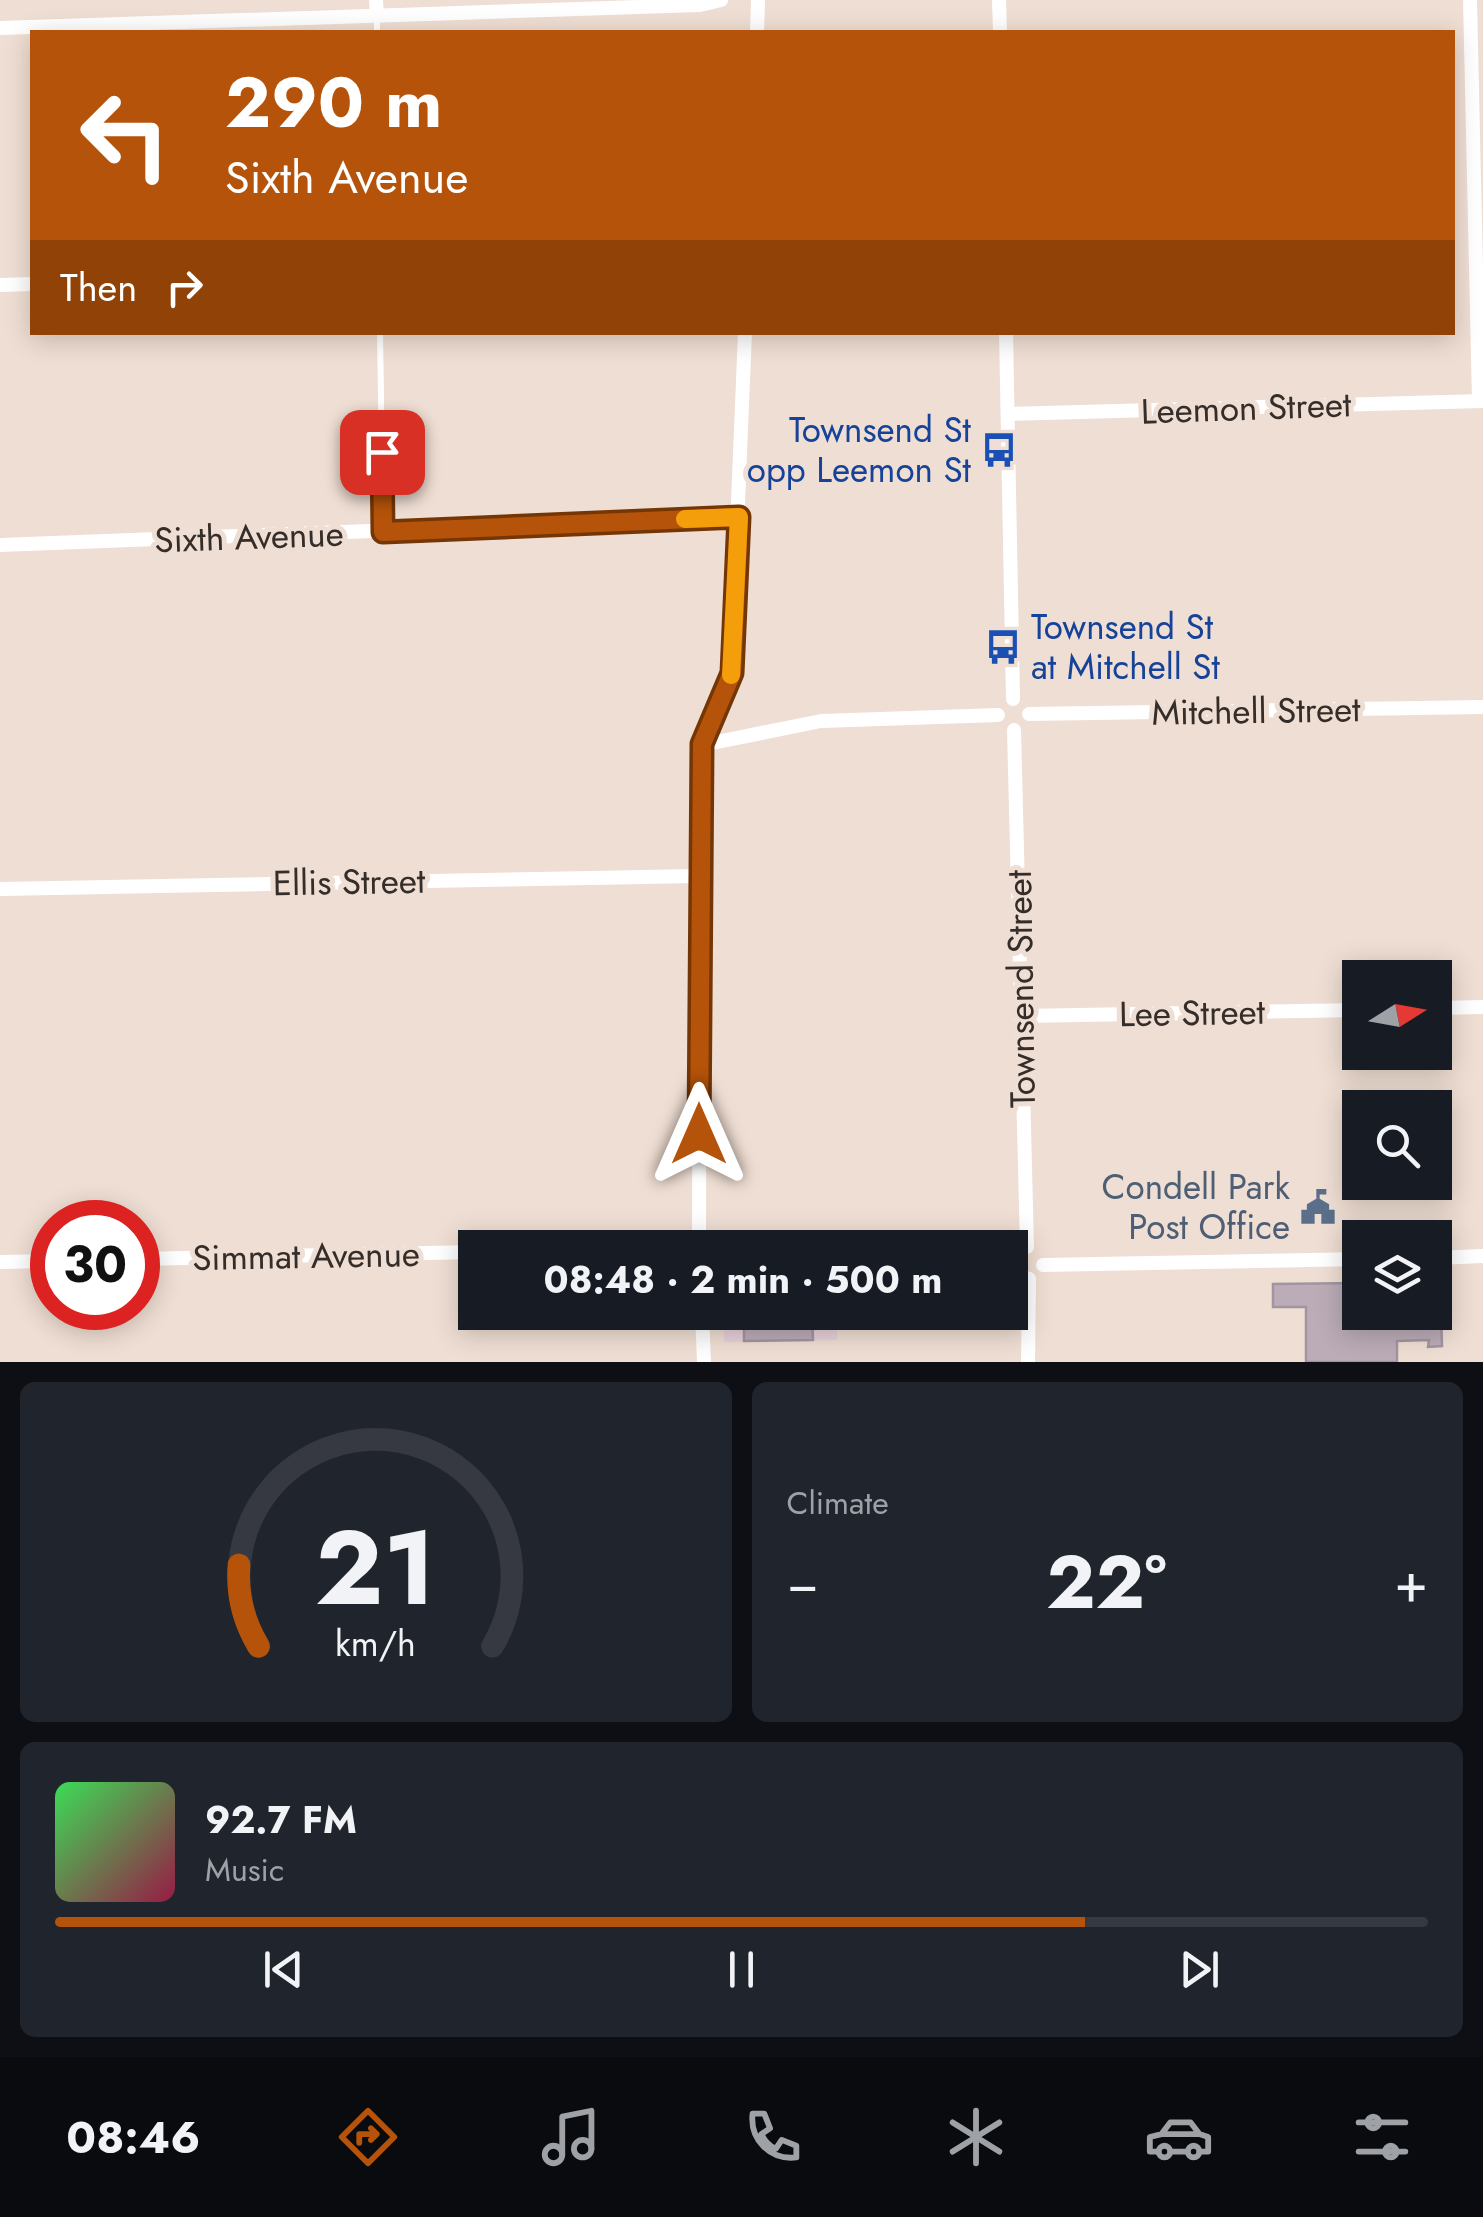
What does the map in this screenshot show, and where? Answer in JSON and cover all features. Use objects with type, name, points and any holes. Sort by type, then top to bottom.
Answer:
[{"type":"street","points":[[0,28],[377,8],[700,5],[721,0]]},
{"type":"street","points":[[756,30],[757,0],[768,0]]},
{"type":"street","points":[[999,0],[1000,30]]},
{"type":"street","points":[[1470,0],[1481,401]]},
{"type":"street","points":[[0,286],[30,284]]},
{"type":"street","points":[[699,1230],[698,876],[702,744],[732,673],[745,335]]},
{"type":"street","points":[[1006,335],[1013,699]]},
{"type":"street","name":"Leemon Street","points":[[1008,414],[1481,401]]},
{"type":"street","name":"Sixth Avenue","points":[[0,545],[739,517]]},
{"type":"street","points":[[1013,699],[1026,705],[1029,714],[1026,724],[1014,730],[1001,724],[998,714],[1004,702],[1013,699]]},
{"type":"street","name":"Mitchell Street","points":[[1029,714],[1483,707]]},
{"type":"street","points":[[702,744],[821,721],[998,714]]},
{"type":"street","name":"Townsend Street","points":[[1014,730],[1027,1230]]},
{"type":"street","name":"Ellis Street","points":[[0,888],[698,876]]},
{"type":"street","points":[[1452,1008],[1483,1007]]},
{"type":"street","name":"Lee Street","points":[[1023,1016],[1342,1010]]},
{"type":"street","points":[[1028,1247],[1038,1250],[1043,1265],[1040,1273],[1028,1279]]},
{"type":"street","name":"Simmat Avenue","points":[[160,1259],[458,1252]]},
{"type":"street","points":[[1452,1257],[1483,1256]]},
{"type":"street","points":[[1043,1265],[1342,1259]]},
{"type":"street","points":[[0,1262],[30,1261]]},
{"type":"street","points":[[703,1330],[704,1362]]},
{"type":"street","points":[[1028,1330],[1028,1362]]},
{"type":"lane","points":[[380,335],[383,532]]},
{"type":"shaded area","points":[[724,1330],[837,1330],[837,1340],[724,1342]]},
{"type":"building","points":[[1342,1283],[1342,1330],[1442,1330],[1442,1346],[1428,1347],[1429,1340],[1397,1341],[1397,1362],[1306,1362],[1306,1307],[1273,1307],[1273,1284]]},
{"type":"building","points":[[744,1330],[813,1330],[813,1340],[744,1341]]},
{"type":"slow traffic","points":[[685,519],[739,517],[731,675]]},
{"type":"place","name":"Townsend St opp Leemon St","points":[[999,450]]},
{"type":"place","name":"Townsend St at Mitchell St","points":[[1003,647]]},
{"type":"place","name":"Condell Park Post Office","points":[[1318,1207]]},
{"type":"route","points":[[382,452],[383,532],[739,517],[732,673],[702,744],[699,1134]]}]
